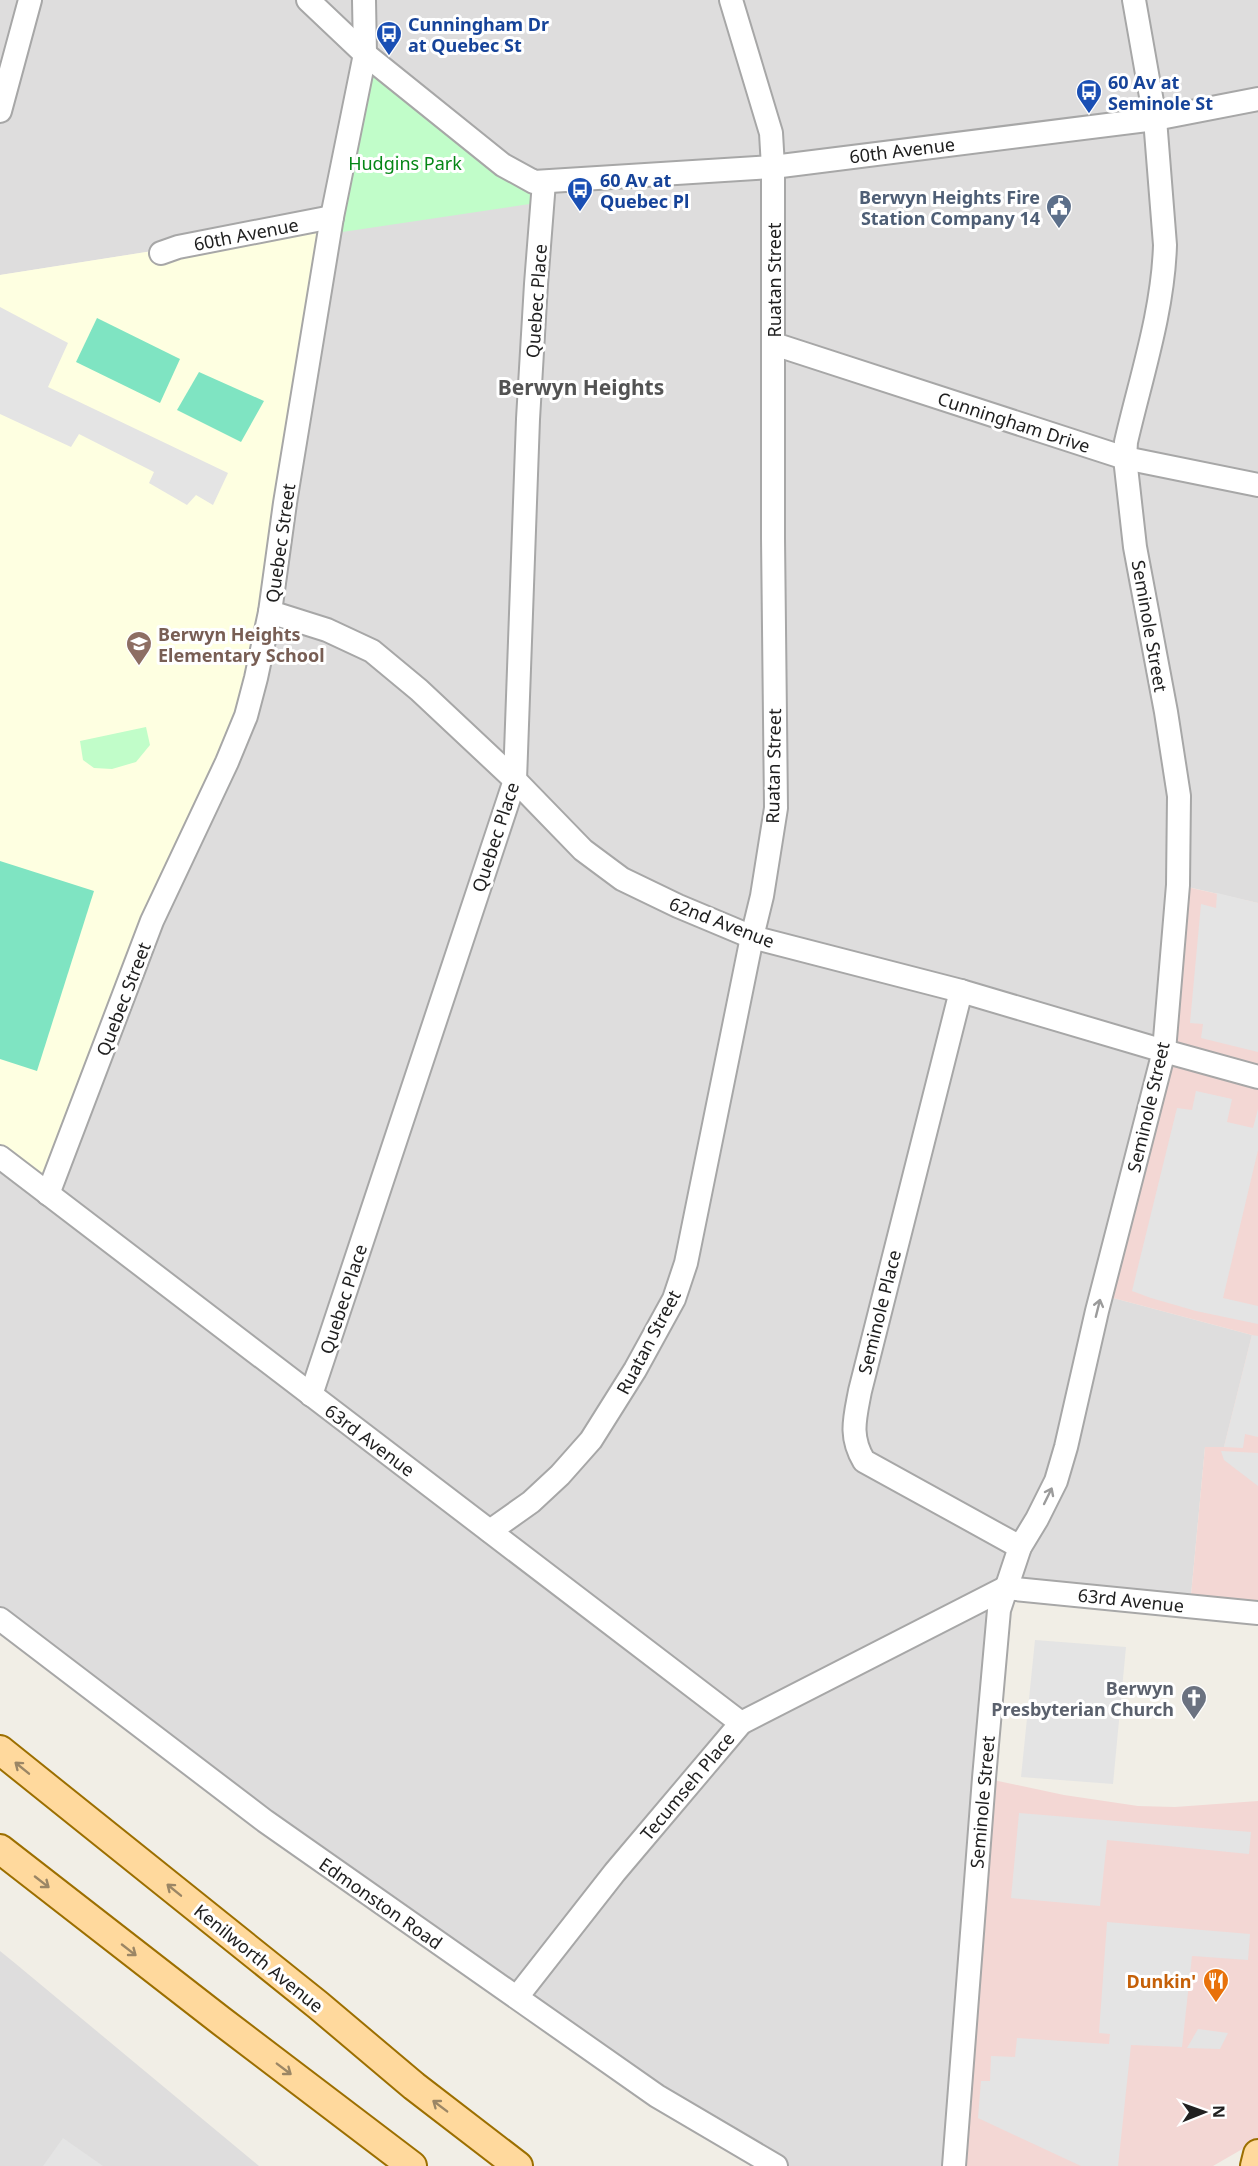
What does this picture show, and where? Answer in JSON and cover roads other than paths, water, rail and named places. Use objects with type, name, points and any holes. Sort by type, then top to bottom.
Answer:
[{"type":"main road","name":"Kenilworth Avenue","points":[[0,1750],[318,2005],[414,2086],[518,2166]]},
{"type":"main road","points":[[0,1849],[412,2166]]},
{"type":"main road","points":[[486,2141],[531,2166]]},
{"type":"main road","points":[[382,2144],[407,2166]]},
{"type":"main road","points":[[1256,2166],[1258,2154]]},
{"type":"main road","points":[[1256,2166],[1258,2160]]},
{"type":"street","points":[[0,111],[30,0]]},
{"type":"street","points":[[308,0],[365,54],[503,165],[526,180],[544,182]]},
{"type":"street","name":"Quebec Street","points":[[48,1194],[152,921],[227,762],[246,716],[270,612],[285,503],[332,217],[365,54],[364,0]]},
{"type":"street","name":"Ruatan Street","points":[[490,1532],[546,1488],[591,1440],[635,1370],[674,1299],[686,1263],[762,896],[776,808],[773,167],[771,133],[731,0]]},
{"type":"street","name":"Seminole Street","points":[[954,2166],[999,1610],[1020,1547],[1056,1481],[1164,1052],[1178,885],[1179,796],[1136,547],[1125,458],[1126,442],[1158,308],[1164,266],[1155,119],[1134,0]]},
{"type":"street","name":"60th Avenue","points":[[544,182],[773,167],[1155,119],[1258,99]]},
{"type":"street","name":"Quebec Place","points":[[311,1395],[515,780],[528,419],[544,182]]},
{"type":"street","name":"60th Avenue","points":[[161,253],[178,247],[332,217]]},
{"type":"street","name":"Cunningham Drive","points":[[774,344],[1125,458],[1258,484]]},
{"type":"street","name":"62nd Avenue","points":[[270,612],[327,630],[372,651],[419,690],[515,780],[583,850],[622,879],[678,906],[752,937],[961,991],[1164,1052],[1258,1077]]},
{"type":"street","name":"Seminole Place","points":[[961,991],[860,1391],[855,1417],[855,1439],[856,1448],[864,1461],[1020,1547]]},
{"type":"street","name":"63rd Avenue","points":[[0,1157],[741,1723]]},
{"type":"street","name":"63rd Avenue","points":[[1005,1588],[1258,1613]]},
{"type":"street","name":"Tecumseh Place","points":[[517,1998],[615,1872],[741,1723],[1005,1588]]},
{"type":"street","name":"Edmonston Road","points":[[0,1619],[265,1821],[657,2096],[776,2166]]},
{"type":"place","name":"Cunningham Dr at Quebec St","points":[[389,57]]},
{"type":"place","name":"60 Av at Seminole St","points":[[1089,115]]},
{"type":"place","name":"60 Av at Quebec Pl","points":[[580,213]]},
{"type":"place","name":"Berwyn Heights Fire Station Company 14","points":[[1059,230]]},
{"type":"place","name":"Berwyn Heights Elementary School","points":[[139,667]]},
{"type":"place","name":"Berwyn Presbyterian Church","points":[[1194,1721]]},
{"type":"place","name":"Dunkin'","points":[[1216,2004]]},
{"type":"district","name":"Berwyn Heights","points":[[581,387]]},
{"type":"park label","name":"Hudgins Park","points":[[405,163]]}]
